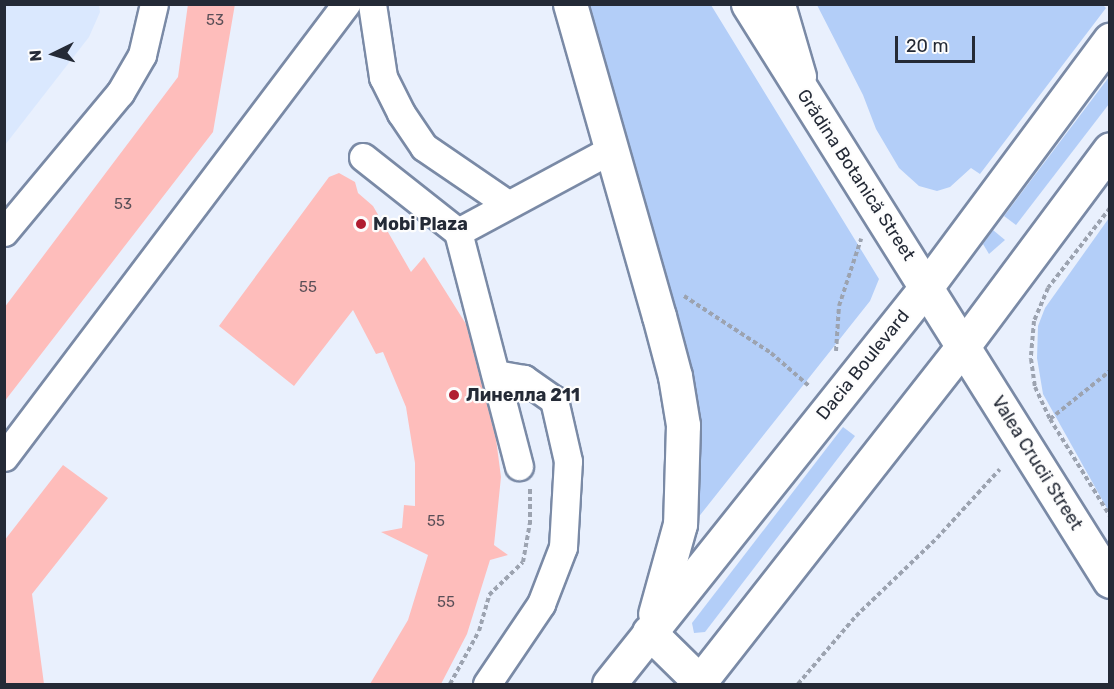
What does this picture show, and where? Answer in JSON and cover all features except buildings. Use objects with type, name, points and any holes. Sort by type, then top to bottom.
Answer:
[{"type":"main road","points":[[570,4],[675,376],[683,425],[680,524],[649,632],[699,683],[964,345],[1110,149]]},
{"type":"main road","name":"Grădina Botanică Street","points":[[748,4],[964,345]]},
{"type":"main road","name":"Dacia Boulevard","points":[[609,684],[927,286],[1110,40]]},
{"type":"main road","name":"Valea Crucii Street","points":[[964,345],[1110,581]]},
{"type":"lane","points":[[4,232],[120,93],[142,55],[154,4]]},
{"type":"lane","points":[[4,457],[345,4]]},
{"type":"lane","points":[[372,4],[383,77],[401,113],[424,147],[506,203]]},
{"type":"lane","points":[[780,4],[810,104]]},
{"type":"lane","points":[[458,232],[506,203],[612,149]]},
{"type":"lane","points":[[363,158],[458,232],[519,466]]},
{"type":"lane","points":[[487,684],[541,604],[563,547],[568,461],[554,400],[524,379],[495,374]]},
{"type":"path","points":[[1110,208],[1048,288],[1034,321],[1031,371],[1050,419],[1110,516]]},
{"type":"path","points":[[836,352],[839,306],[861,239]]},
{"type":"path","points":[[676,291],[771,353],[809,387]]},
{"type":"path","points":[[1050,419],[1110,371]]},
{"type":"path","points":[[450,684],[479,631],[489,595],[523,562],[530,524],[530,486],[519,466]]},
{"type":"path","points":[[798,684],[856,616],[937,538],[1000,469]]},
{"type":"shaded area","points":[[5,4],[99,5],[100,12],[89,37],[5,145]]},
{"type":"shaded area","points":[[584,5],[711,5],[879,279],[870,301],[697,519],[698,466]]},
{"type":"shaded area","points":[[817,5],[1103,5],[1106,8],[980,174],[971,168],[950,187],[937,191],[919,186],[899,168],[876,129],[863,95]]},
{"type":"shaded area","points":[[1109,77],[1109,104],[1016,225],[1004,216]]},
{"type":"shaded area","points":[[1109,218],[1109,512],[1043,394],[1037,358],[1038,326],[1045,308]]},
{"type":"shaded area","points":[[993,230],[1005,240],[989,254],[983,244]]},
{"type":"shaded area","points":[[843,427],[855,436],[705,632],[694,633],[692,623]]},
{"type":"place","name":"Mobi Plaza","points":[[361,224]]},
{"type":"place","name":"Линелла 211","points":[[454,395]]}]
